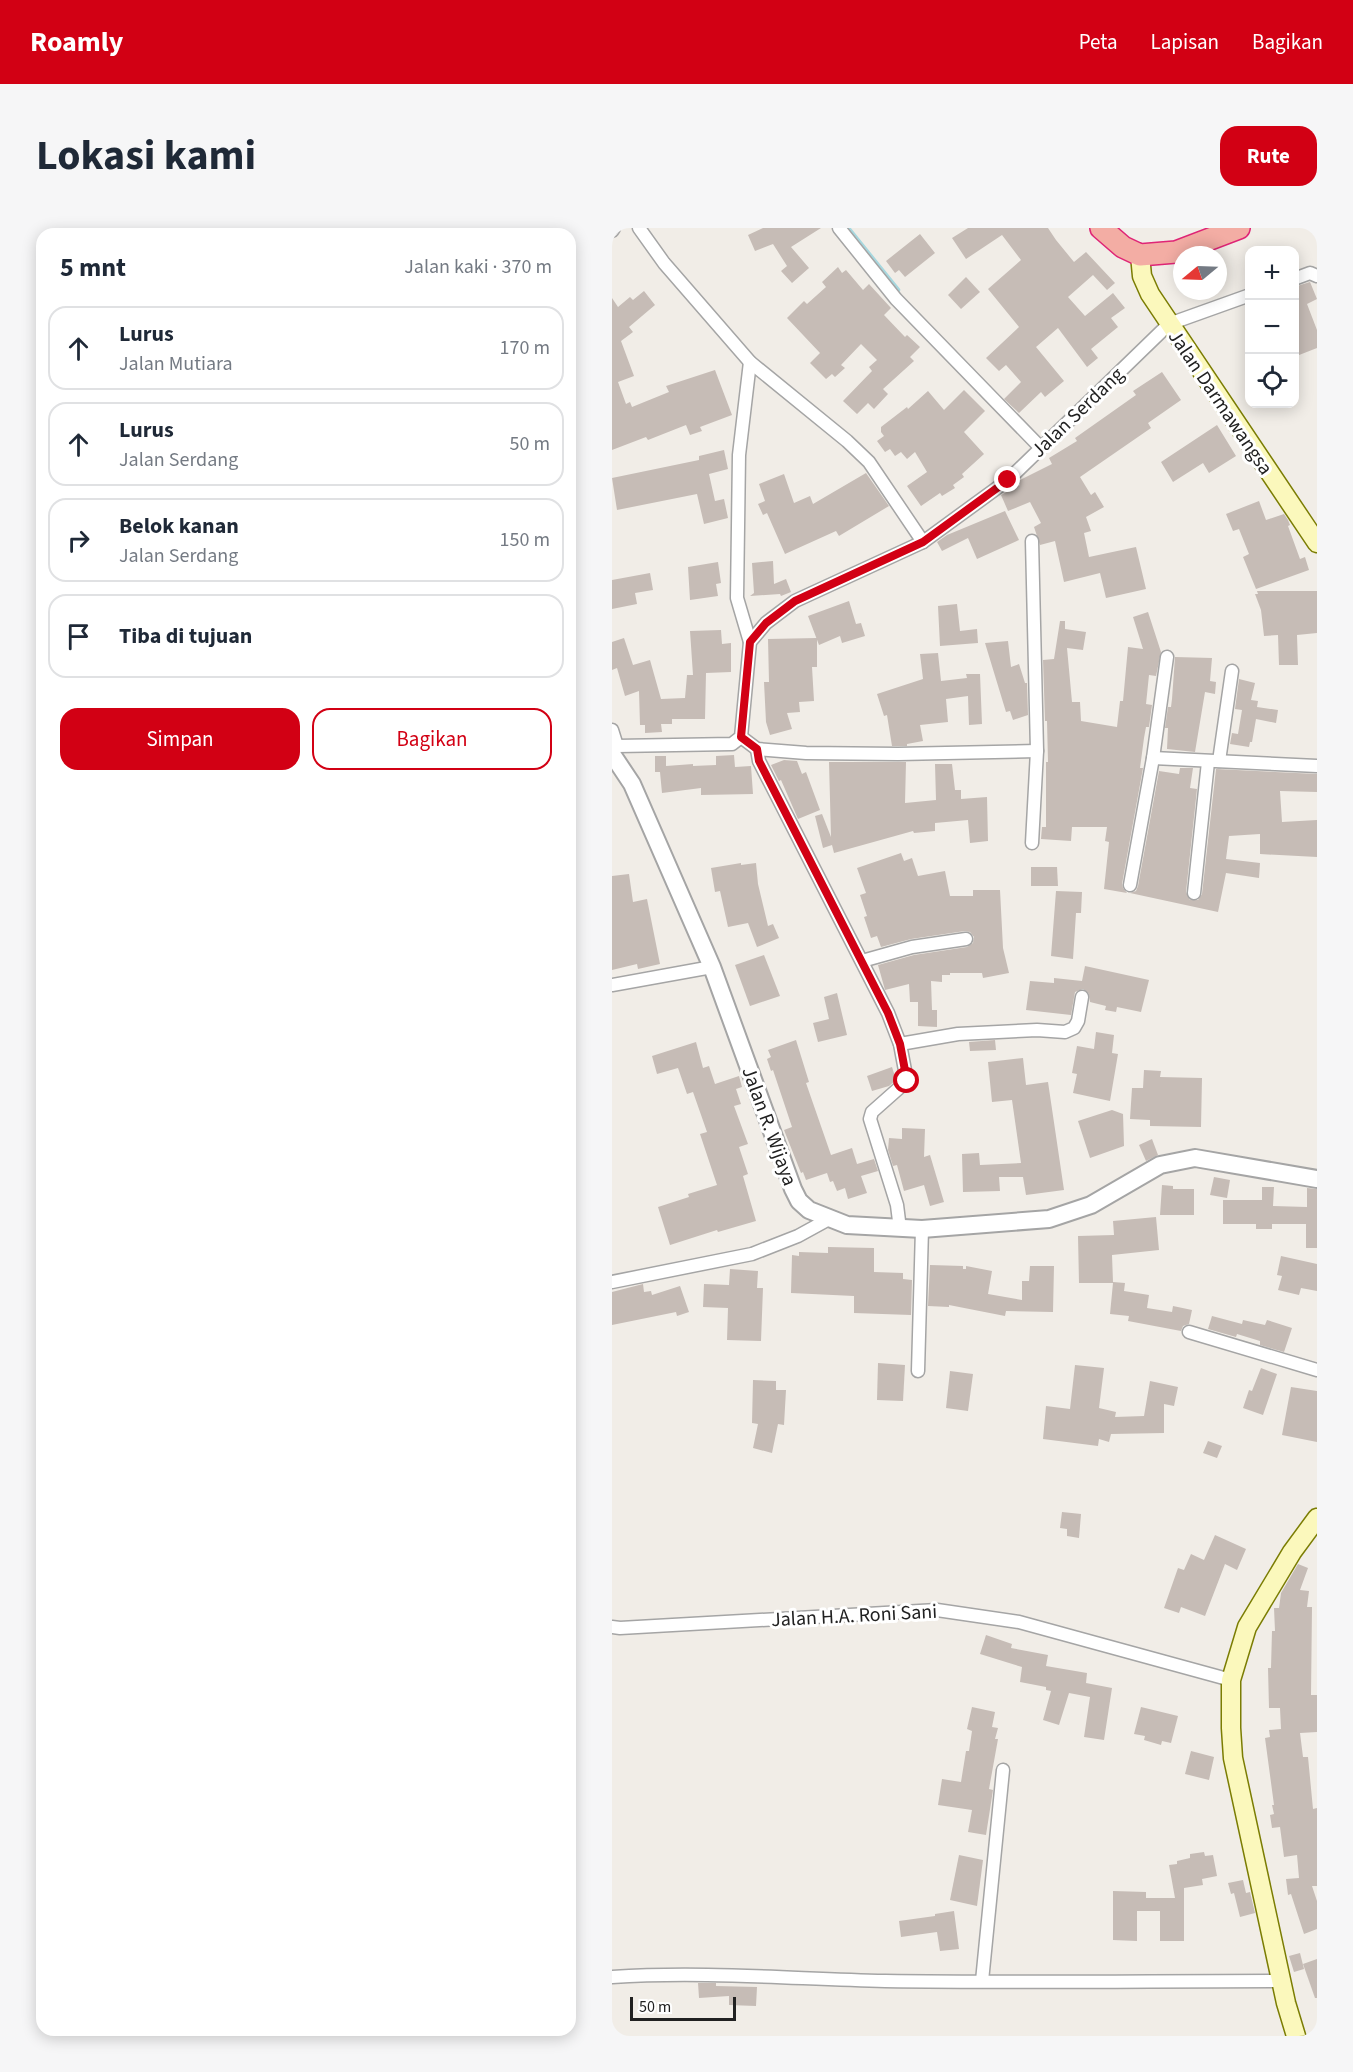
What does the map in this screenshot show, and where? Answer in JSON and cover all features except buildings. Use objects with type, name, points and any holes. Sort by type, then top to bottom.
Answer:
[{"type":"highway","points":[[1101,228],[1123,247],[1140,255],[1176,252],[1239,228]]},
{"type":"main road","name":"Jalan Darmawangsa","points":[[1140,255],[1142,276],[1150,294],[1317,543]]},
{"type":"main road","points":[[1296,2036],[1286,2003],[1233,1758],[1231,1680],[1247,1627],[1292,1552],[1317,1518]]},
{"type":"street","points":[[639,228],[664,263],[750,362],[847,441],[869,462],[923,542]]},
{"type":"street","points":[[839,228],[896,299],[1040,447]]},
{"type":"street","points":[[1299,277],[1310,273],[1317,276]]},
{"type":"street","points":[[1169,324],[1245,297]]},
{"type":"street","name":"Jalan Serdang","points":[[750,642],[766,623],[795,601],[923,542],[1008,480],[1169,324]]},
{"type":"street","points":[[612,730],[614,750],[732,744],[741,737],[750,642],[737,598],[739,455],[750,362]]},
{"type":"street","points":[[1032,541],[1037,751],[1032,843]]},
{"type":"street","points":[[1130,885],[1153,758],[1167,657]]},
{"type":"street","points":[[1194,893],[1213,762],[1232,671]]},
{"type":"street","points":[[741,737],[757,749],[806,753],[1037,751]]},
{"type":"street","points":[[757,749],[759,761],[888,1013],[900,1044],[907,1081],[872,1112],[870,1119],[890,1183],[900,1229]]},
{"type":"street","name":"Jalan R. Wijaya","points":[[614,750],[632,783],[712,967],[793,1189],[799,1200],[809,1210],[847,1225],[900,1229],[1048,1219],[1091,1205],[1160,1165],[1195,1158],[1317,1179]]},
{"type":"street","points":[[1153,758],[1317,766]]},
{"type":"street","points":[[862,961],[912,947],[966,939]]},
{"type":"street","points":[[612,985],[712,967]]},
{"type":"street","points":[[900,1044],[958,1034],[1037,1030],[1065,1032],[1074,1028],[1078,1021],[1082,997]]},
{"type":"street","points":[[612,1282],[752,1254],[798,1236],[828,1219]]},
{"type":"street","points":[[918,1371],[922,1229]]},
{"type":"street","points":[[1189,1332],[1317,1370]]},
{"type":"street","name":"Jalan H.A. Roni Sani","points":[[612,1627],[632,1628],[936,1610],[1019,1622],[1231,1680]]},
{"type":"street","points":[[982,1981],[1003,1770]]},
{"type":"street","points":[[612,1977],[732,1976],[886,1981],[1282,1981]]},
{"type":"waterway","points":[[848,228],[898,290]]},
{"type":"route","points":[[907,1081],[900,1044],[888,1013],[759,761],[757,749],[741,737],[750,642],[766,623],[795,601],[923,542],[1008,480]]}]
